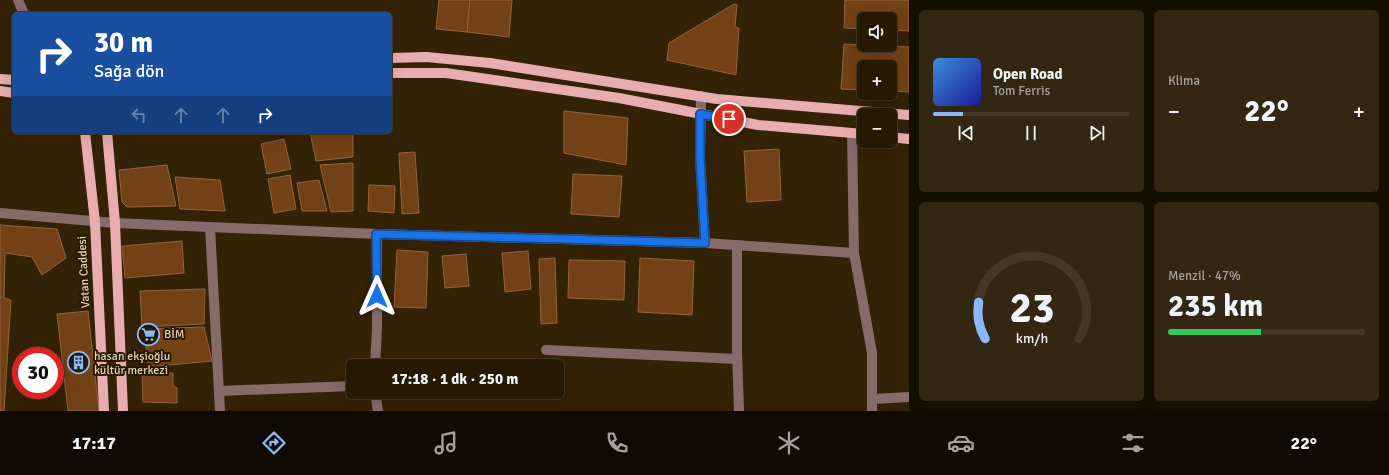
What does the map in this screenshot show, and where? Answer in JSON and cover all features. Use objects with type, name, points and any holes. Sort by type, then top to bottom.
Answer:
[{"type":"main road","points":[[392,58],[426,57],[490,62],[701,96],[909,115]]},
{"type":"main road","points":[[392,73],[446,73],[619,98],[758,125],[857,133]]},
{"type":"main road","points":[[0,78],[12,80]]},
{"type":"main road","points":[[0,91],[12,93]]},
{"type":"main road","name":"Vatan Caddesi","points":[[85,134],[95,222],[104,411]]},
{"type":"main road","points":[[107,134],[115,223],[123,411]]},
{"type":"main road","points":[[897,138],[909,139]]},
{"type":"street","points":[[18,0],[23,12]]},
{"type":"street","points":[[701,96],[700,158],[705,243]]},
{"type":"street","points":[[852,133],[854,253],[872,354],[872,411]]},
{"type":"street","points":[[0,213],[115,223],[376,234],[705,243],[854,253]]},
{"type":"street","points":[[210,227],[220,411]]},
{"type":"street","points":[[375,359],[377,328],[376,234]]},
{"type":"street","points":[[737,245],[737,359],[739,411]]},
{"type":"street","points":[[546,350],[737,359]]},
{"type":"street","points":[[219,391],[346,386]]},
{"type":"street","points":[[873,399],[909,397]]},
{"type":"street","points":[[376,399],[378,411]]},
{"type":"building","points":[[439,0],[470,0],[467,32],[436,29]]},
{"type":"building","points":[[470,0],[512,0],[509,37],[467,32]]},
{"type":"building","points":[[845,0],[909,0],[909,31],[897,30],[897,12],[857,12],[857,29],[844,28]]},
{"type":"building","points":[[734,4],[737,5],[735,27],[739,28],[736,75],[667,60],[669,43]]},
{"type":"building","points":[[844,44],[857,45],[857,52],[897,52],[897,46],[909,47],[909,92],[897,91],[897,60],[857,60],[857,90],[841,89]]},
{"type":"building","points":[[564,111],[628,118],[626,165],[564,153]]},
{"type":"building","points":[[310,134],[353,134],[353,157],[316,161]]},
{"type":"building","points":[[284,139],[291,169],[267,174],[261,144]]},
{"type":"building","points":[[779,149],[781,200],[747,202],[744,151]]},
{"type":"building","points":[[415,152],[419,213],[402,214],[399,153]]},
{"type":"building","points":[[353,163],[353,211],[331,212],[320,165]]},
{"type":"building","points":[[167,165],[176,206],[127,207],[122,202],[119,170]]},
{"type":"building","points":[[573,174],[622,176],[619,217],[571,214]]},
{"type":"building","points":[[290,175],[296,209],[274,213],[268,179]]},
{"type":"building","points":[[175,177],[220,180],[225,211],[180,209]]},
{"type":"building","points":[[319,180],[327,211],[302,211],[297,183]]},
{"type":"building","points":[[369,185],[395,186],[394,213],[368,211]]},
{"type":"building","points":[[0,225],[57,229],[66,258],[42,275],[32,257],[5,253],[4,298],[11,300],[4,411],[0,411]]},
{"type":"building","points":[[182,241],[184,273],[125,278],[122,246]]},
{"type":"building","points":[[397,250],[428,252],[426,308],[394,307]]},
{"type":"building","points":[[528,251],[531,289],[505,292],[502,253]]},
{"type":"building","points":[[466,254],[469,286],[445,288],[442,256]]},
{"type":"building","points":[[555,258],[557,323],[541,324],[539,259]]},
{"type":"building","points":[[640,258],[694,261],[692,315],[638,312]]},
{"type":"building","points":[[569,260],[625,261],[624,300],[568,298]]},
{"type":"building","points":[[205,289],[204,324],[142,327],[140,291]]},
{"type":"building","name":"hasan ekşioğlu kültür merkezi","points":[[88,311],[99,411],[68,411],[64,376],[64,347],[61,347],[57,314]]},
{"type":"building","points":[[204,327],[212,361],[148,367],[144,329]]},
{"type":"building","points":[[173,373],[173,386],[177,388],[177,403],[143,402],[142,374]]},
{"type":"place","name":"BİM","points":[[149,334]]},
{"type":"place","name":"hasan ekşioğlu kültür merkezi","points":[[78,363]]},
{"type":"route","points":[[377,296],[376,234],[705,243],[700,158],[700,114],[729,119]]}]
